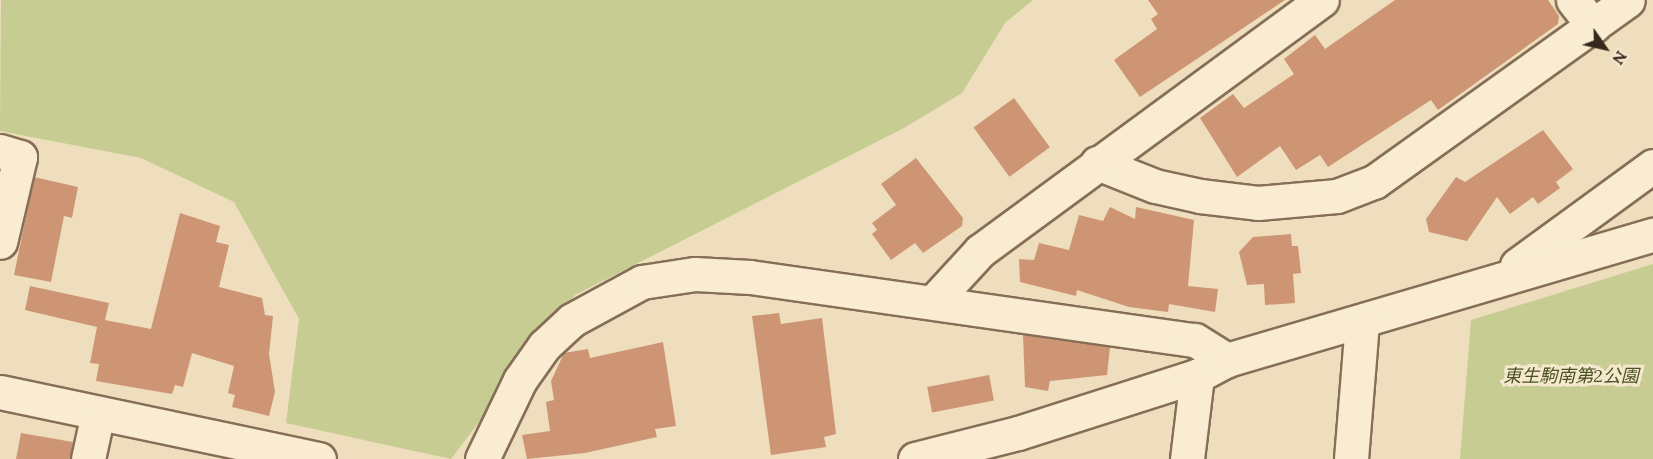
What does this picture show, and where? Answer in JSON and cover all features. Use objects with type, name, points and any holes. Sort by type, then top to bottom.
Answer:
[{"type":"street","points":[[934,301],[980,251],[1322,0]]},
{"type":"street","points":[[1097,163],[1155,186],[1200,196],[1258,203],[1337,196],[1374,182],[1583,13],[1628,0]]},
{"type":"street","points":[[0,152],[20,156],[0,242]]},
{"type":"street","points":[[1498,279],[1653,166]]},
{"type":"street","points":[[915,459],[1017,446],[1197,376],[1227,360],[1653,235]]},
{"type":"street","points":[[482,459],[494,427],[544,346],[606,297],[642,282],[695,274],[750,276],[1195,340],[1227,360]]},
{"type":"street","points":[[1351,459],[1362,321]]},
{"type":"street","points":[[1187,459],[1197,376]]},
{"type":"street","points":[[0,392],[98,413],[261,454],[319,459]]},
{"type":"street","points":[[88,459],[98,413]]},
{"type":"green space","points":[[1,0],[1033,0],[1005,23],[962,93],[904,128],[575,295],[451,459],[286,423],[299,319],[234,202],[141,158],[0,131]]},
{"type":"green space","name":"東生駒南第2公園","points":[[1653,264],[1653,459],[1460,459],[1471,320]]},
{"type":"building","points":[[1148,0],[1285,0],[1140,97],[1114,60],[1157,29],[1151,19],[1158,14]]},
{"type":"building","points":[[1395,0],[1548,0],[1559,16],[1558,24],[1438,110],[1431,100],[1328,167],[1320,155],[1296,170],[1280,146],[1237,177],[1200,118],[1233,94],[1244,108],[1294,74],[1284,59],[1315,35],[1325,49]]},
{"type":"building","points":[[1014,98],[1050,147],[1009,177],[974,127]]},
{"type":"building","points":[[1543,130],[1573,169],[1556,182],[1560,188],[1538,204],[1533,197],[1510,214],[1497,197],[1467,241],[1429,232],[1426,219],[1456,177],[1465,182]]},
{"type":"building","points":[[916,158],[963,218],[962,226],[923,253],[915,243],[891,260],[872,234],[877,230],[872,223],[896,205],[881,184]]},
{"type":"building","points":[[34,177],[78,187],[72,218],[64,216],[51,282],[14,275]]},
{"type":"building","points":[[1110,207],[1135,219],[1136,207],[1194,220],[1188,286],[1218,289],[1215,312],[1169,304],[1168,312],[1129,307],[1077,290],[1076,296],[1020,282],[1019,259],[1034,260],[1039,243],[1069,250],[1079,215],[1103,221]]},
{"type":"building","points":[[180,213],[220,226],[216,242],[229,245],[219,287],[262,298],[265,315],[273,316],[269,354],[275,392],[269,416],[232,407],[235,395],[228,393],[234,366],[192,353],[183,387],[175,385],[172,394],[96,381],[99,364],[90,363],[97,327],[25,310],[30,286],[109,303],[105,320],[151,329]]},
{"type":"building","points":[[1291,234],[1292,246],[1298,246],[1301,273],[1293,274],[1295,303],[1265,305],[1264,284],[1247,285],[1239,252],[1253,237]]},
{"type":"building","points":[[779,313],[781,324],[822,318],[836,434],[824,437],[826,447],[771,455],[752,316]]},
{"type":"building","points":[[1023,335],[1110,347],[1107,375],[1050,381],[1048,391],[1025,387]]},
{"type":"building","points":[[663,342],[676,426],[655,429],[657,437],[585,453],[527,459],[522,435],[550,431],[546,402],[554,400],[551,381],[564,353],[588,349],[590,358]]},
{"type":"building","points":[[989,375],[994,401],[932,413],[927,387]]},
{"type":"building","points":[[21,433],[73,442],[70,459],[16,459]]}]
